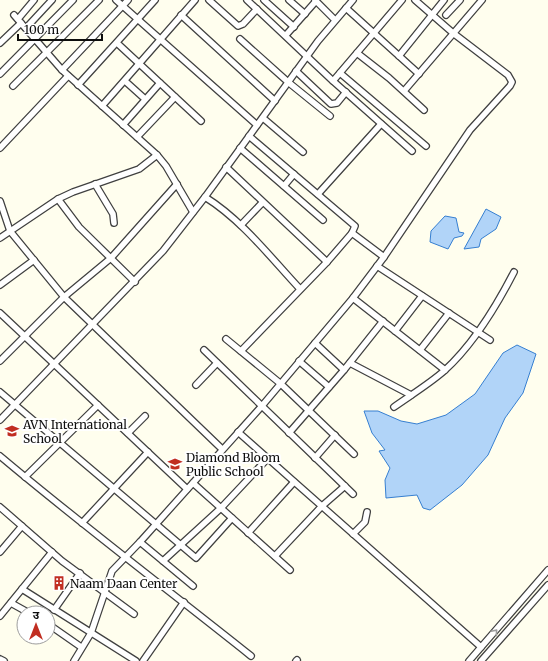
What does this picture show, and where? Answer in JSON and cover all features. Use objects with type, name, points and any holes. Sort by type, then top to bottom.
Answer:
[{"type":"street","points":[[0,43],[34,0]]},
{"type":"street","points":[[26,28],[52,0]]},
{"type":"street","points":[[0,74],[73,0]]},
{"type":"street","points":[[13,86],[99,0]]},
{"type":"street","points":[[116,0],[162,39],[257,125]]},
{"type":"street","points":[[62,70],[128,0]]},
{"type":"street","points":[[78,85],[155,0]]},
{"type":"street","points":[[102,106],[195,0]]},
{"type":"street","points":[[209,0],[238,26],[243,24],[257,10]]},
{"type":"street","points":[[247,0],[333,81],[412,150]]},
{"type":"street","points":[[264,0],[294,26]]},
{"type":"street","points":[[289,0],[305,14]]},
{"type":"street","points":[[286,36],[316,0],[336,20]]},
{"type":"street","points":[[0,420],[135,282],[177,235],[307,56],[353,0]]},
{"type":"street","points":[[333,81],[402,0]]},
{"type":"street","points":[[74,661],[91,633],[112,571],[140,542],[261,407],[353,298],[384,257],[470,130],[512,82],[508,75],[453,33],[415,0]]},
{"type":"street","points":[[399,56],[444,0]]},
{"type":"street","points":[[446,15],[460,0]]},
{"type":"street","points":[[404,91],[482,0]]},
{"type":"street","points":[[346,8],[419,74]]},
{"type":"street","points":[[181,15],[275,101]]},
{"type":"street","points":[[18,19],[68,76],[157,155],[177,184],[193,212]]},
{"type":"street","points":[[240,39],[288,82],[330,116]]},
{"type":"street","points":[[117,43],[201,121]]},
{"type":"street","points":[[357,53],[404,91],[424,110]]},
{"type":"street","points":[[296,71],[331,104],[337,103],[346,92]]},
{"type":"street","points":[[340,73],[426,146]]},
{"type":"street","points":[[0,148],[68,76]]},
{"type":"street","points":[[125,81],[145,99]]},
{"type":"street","points":[[123,125],[160,83]]},
{"type":"street","points":[[137,137],[175,96]]},
{"type":"street","points":[[263,118],[303,152]]},
{"type":"street","points":[[318,194],[381,124]]},
{"type":"street","points":[[241,351],[327,262],[352,234],[355,226],[249,136]]},
{"type":"street","points":[[240,148],[323,220]]},
{"type":"street","points":[[0,238],[58,199],[95,184],[139,169],[157,155]]},
{"type":"street","points":[[226,168],[327,262]]},
{"type":"street","points":[[284,186],[294,174]]},
{"type":"street","points":[[95,184],[113,214],[114,223]]},
{"type":"street","points":[[0,360],[64,297],[111,258],[177,184]]},
{"type":"street","points":[[205,197],[217,204],[241,225],[300,289]]},
{"type":"street","points":[[58,199],[79,227],[135,282]]},
{"type":"street","points":[[0,201],[10,231],[64,297],[91,326],[222,449]]},
{"type":"street","points":[[241,225],[262,203]]},
{"type":"street","points":[[352,234],[384,257]]},
{"type":"street","points":[[0,285],[34,260]]},
{"type":"street","points":[[377,266],[490,340]]},
{"type":"street","points":[[394,407],[445,370],[478,332],[501,297],[514,272]]},
{"type":"street","points":[[395,331],[422,296]]},
{"type":"street","points":[[353,298],[445,370]]},
{"type":"street","points":[[0,313],[55,363],[187,489]]},
{"type":"street","points":[[420,350],[449,313]]},
{"type":"street","points":[[289,433],[350,363],[383,321]]},
{"type":"street","points":[[226,339],[281,384],[354,454]]},
{"type":"street","points":[[314,343],[344,370]]},
{"type":"street","points":[[204,350],[261,407],[353,494]]},
{"type":"street","points":[[300,361],[329,387]]},
{"type":"street","points":[[196,385],[217,363]]},
{"type":"street","points":[[350,363],[411,395]]},
{"type":"street","points":[[0,392],[155,525],[196,558],[198,558],[232,518]]},
{"type":"street","points":[[26,477],[98,405]]},
{"type":"street","points":[[128,433],[145,416]]},
{"type":"street","points":[[238,432],[481,647]]},
{"type":"street","points":[[315,458],[335,435]]},
{"type":"street","points":[[82,523],[148,452]]},
{"type":"street","points":[[0,456],[125,558],[184,602],[251,656]]},
{"type":"street","points":[[163,561],[221,508],[268,458]]},
{"type":"street","points":[[248,533],[294,482]]},
{"type":"street","points":[[193,483],[290,570]]},
{"type":"street","points":[[275,556],[322,506],[345,486]]},
{"type":"street","points":[[0,507],[52,552],[134,614]]},
{"type":"street","points":[[353,534],[365,522],[367,512]]},
{"type":"street","points":[[0,552],[22,526]]},
{"type":"street","points":[[140,542],[193,586]]},
{"type":"street","points":[[0,616],[52,552]]},
{"type":"street","points":[[470,661],[548,570]]},
{"type":"street","points":[[56,607],[80,574]]},
{"type":"street","points":[[481,661],[548,585]]},
{"type":"street","points":[[22,589],[46,605]]},
{"type":"street","points":[[143,661],[184,602]]},
{"type":"street","points":[[11,603],[16,606]]},
{"type":"street","points":[[56,611],[136,661]]},
{"type":"street","points":[[56,629],[82,647]]},
{"type":"street","points":[[0,659],[4,661]]},
{"type":"water","points":[[486,209],[501,217],[496,229],[481,239],[479,247],[464,249]]},
{"type":"water","points":[[445,216],[456,218],[459,232],[464,233],[462,236],[454,238],[448,249],[430,242],[431,231]]},
{"type":"water","points":[[517,345],[536,354],[523,393],[505,418],[488,455],[462,485],[430,510],[423,508],[417,495],[386,498],[385,480],[390,468],[379,451],[385,450],[372,433],[364,411],[378,411],[401,421],[417,424],[446,415],[475,394],[503,353]]},
{"type":"place","name":"AVN International School","points":[[12,431]]},
{"type":"place","name":"Diamond Bloom Public School","points":[[175,464]]},
{"type":"place","name":"Naam Daan Center","points":[[59,583]]}]
